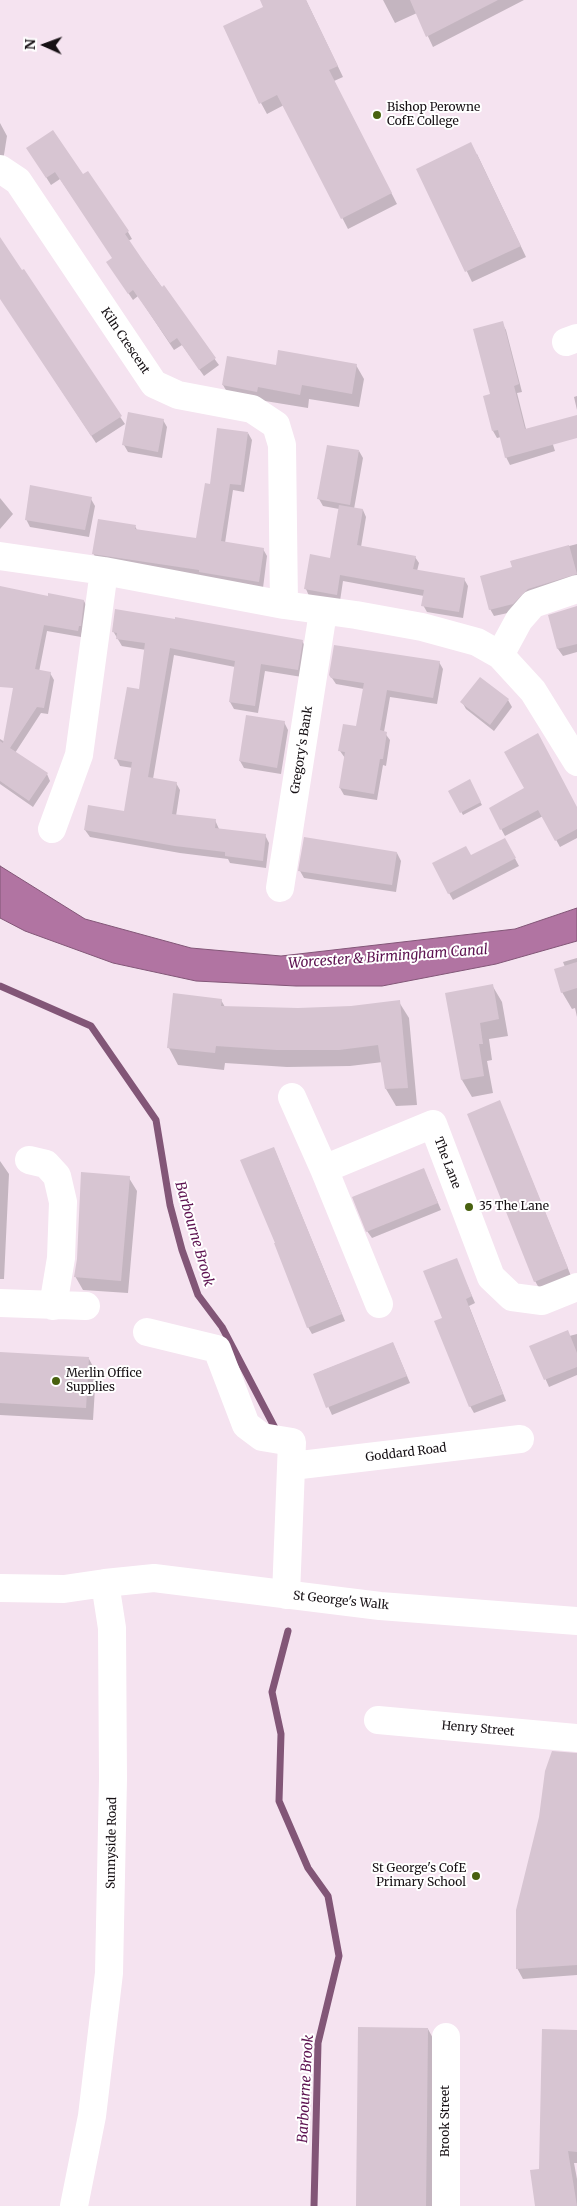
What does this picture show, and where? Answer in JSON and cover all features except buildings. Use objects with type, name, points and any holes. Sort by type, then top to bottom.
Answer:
[{"type":"street","name":"Kiln Crescent","points":[[0,169],[18,181],[154,384],[178,395],[252,409],[276,425],[282,445],[284,605]]},
{"type":"street","points":[[0,556],[104,571],[323,612],[356,614],[451,634],[477,642],[500,655],[533,691],[577,762]]},
{"type":"street","points":[[52,828],[79,756],[104,571]]},
{"type":"street","points":[[500,655],[519,620],[533,604],[577,589]]},
{"type":"street","name":"Gregory's Bank","points":[[280,888],[323,612]]},
{"type":"street","points":[[292,1096],[379,1304]]},
{"type":"street","name":"The Lane","points":[[324,1170],[433,1124],[491,1277],[512,1297],[542,1301],[577,1287]]},
{"type":"street","points":[[29,1160],[46,1164],[57,1176],[63,1202],[61,1258],[54,1306]]},
{"type":"street","points":[[0,1303],[86,1306]]},
{"type":"street","points":[[147,1332],[217,1349],[246,1425],[262,1437],[292,1442],[286,1595]]},
{"type":"street","name":"Goddard Road","points":[[292,1466],[520,1439]]},
{"type":"street","name":"St George's Walk","points":[[105,1583],[154,1578],[380,1606],[577,1621]]},
{"type":"street","points":[[0,1588],[64,1589],[105,1583]]},
{"type":"street","name":"Sunnyside Road","points":[[74,2206],[92,2116],[109,1973],[113,1769],[112,1628],[105,1583]]},
{"type":"street","name":"Henry Street","points":[[378,1720],[577,1738]]},
{"type":"street","name":"Brook Street","points":[[446,2037],[446,2206]]},
{"type":"water","name":"Worcester & Birmingham Canal","points":[[0,866],[85,919],[191,948],[281,956],[515,929],[577,908],[577,941],[496,964],[382,986],[296,986],[196,981],[113,963],[25,931],[0,918]]},
{"type":"waterway","name":"Barbourne Brook","points":[[0,986],[91,1026],[156,1120],[170,1205],[182,1250],[198,1295],[222,1327],[275,1428]]},
{"type":"waterway","name":"Barbourne Brook","points":[[288,1631],[272,1692],[281,1734],[279,1801],[308,1868],[328,1896],[339,1956],[318,2043],[314,2206]]},
{"type":"place","name":"Bishop Perowne CofE College","points":[[377,115]]},
{"type":"place","name":"35 The Lane","points":[[469,1207]]},
{"type":"place","name":"Merlin Office Supplies","points":[[56,1381]]},
{"type":"place","name":"St George's CofE Primary School","points":[[476,1876]]}]
